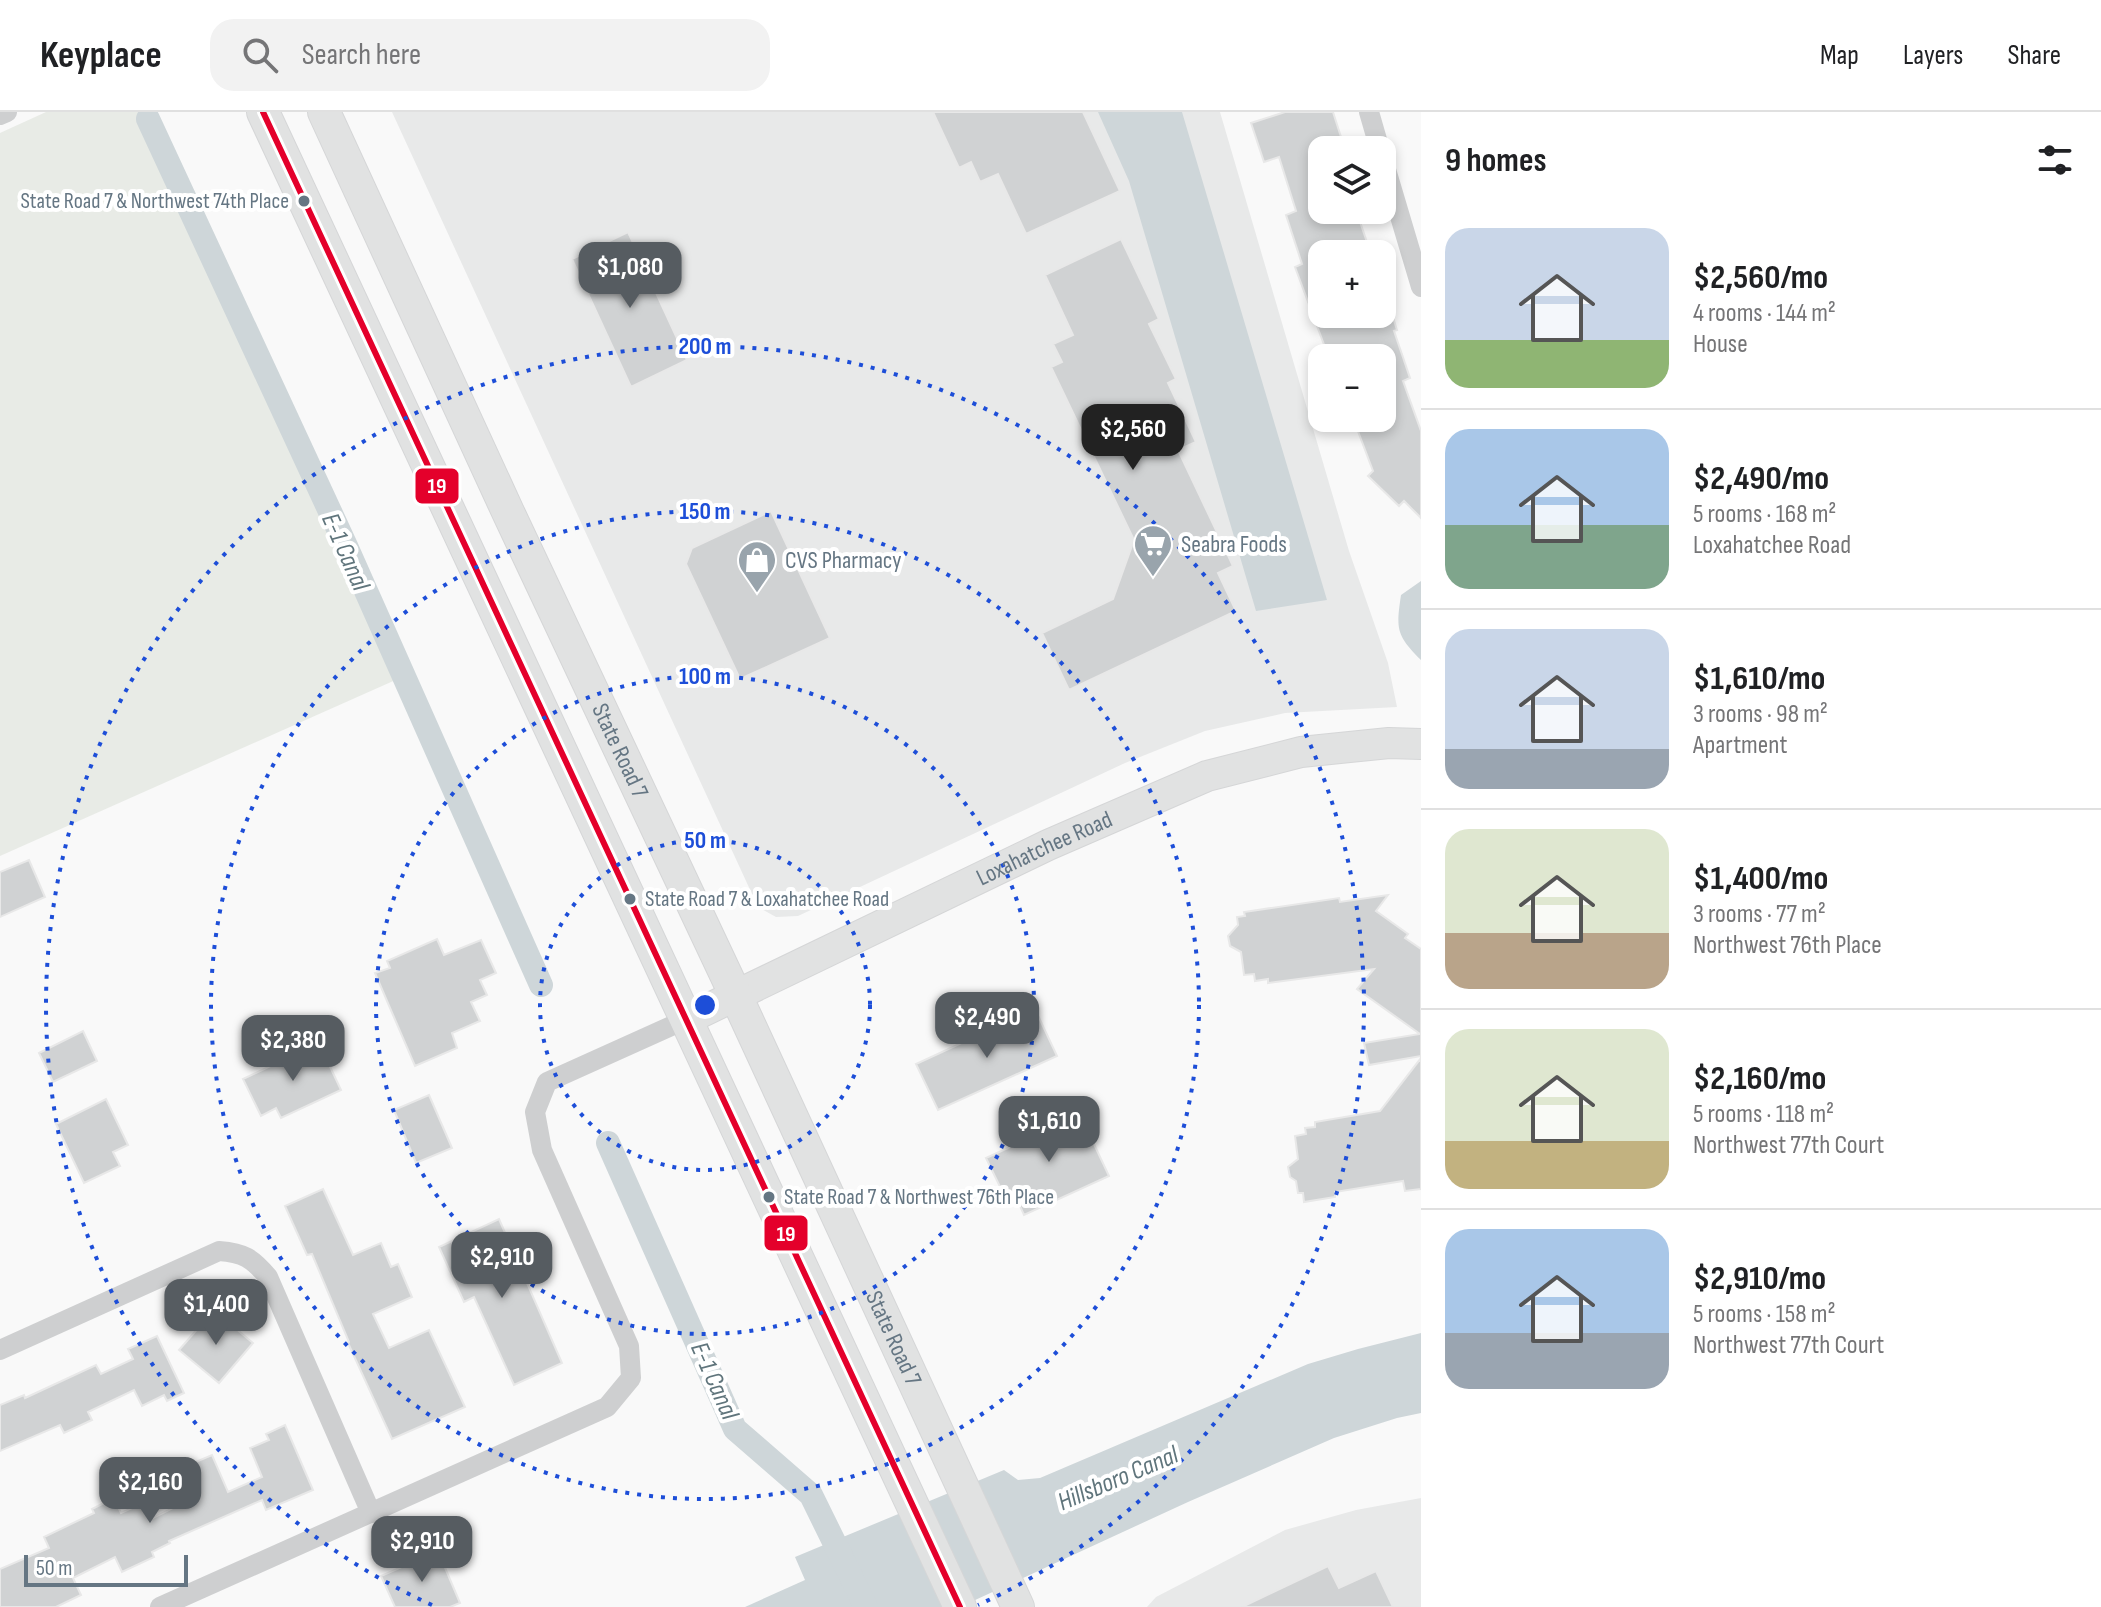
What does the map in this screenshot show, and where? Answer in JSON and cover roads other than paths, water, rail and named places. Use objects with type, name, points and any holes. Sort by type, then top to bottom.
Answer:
[{"type":"main road","points":[[263,112],[960,1607]]},
{"type":"main road","name":"State Road 7","points":[[325,115],[1016,1604]]},
{"type":"main road","name":"Loxahatchee Road","points":[[687,1019],[1048,845],[1207,776],[1301,752],[1389,743],[1421,744]]},
{"type":"street","points":[[0,115],[7,112]]},
{"type":"street","points":[[1369,112],[1376,136]]},
{"type":"street","points":[[1396,203],[1421,287]]},
{"type":"street","points":[[160,1607],[607,1407],[631,1378],[629,1346],[542,1150],[535,1112],[547,1082],[687,1019]]},
{"type":"street","points":[[0,1350],[219,1251],[239,1253],[256,1263],[268,1277],[371,1513]]},
{"type":"water","points":[[1098,112],[1182,112],[1327,600],[1256,611],[1129,181]]},
{"type":"water","points":[[1421,581],[1421,660],[1402,637],[1398,616],[1401,595]]},
{"type":"water","name":"Hillsboro Canal","points":[[1421,1333],[1421,1413],[1334,1438],[960,1607],[745,1607],[805,1580],[795,1557],[1004,1470],[1018,1480],[1040,1478],[1308,1364]]},
{"type":"waterway","name":"E-1 Canal","points":[[148,119],[346,546],[541,985]]},
{"type":"waterway","name":"E-1 Canal","points":[[608,1143],[735,1429],[811,1495],[866,1607]]},
{"type":"place","name":"State Road 7 & Northwest 74th Place","points":[[304,201]]},
{"type":"place","name":"Seabra Foods","points":[[1153,578]]},
{"type":"place","name":"CVS Pharmacy","points":[[757,594]]},
{"type":"place","name":"State Road 7 & Loxahatchee Road","points":[[630,899]]},
{"type":"place","name":"State Road 7 & Northwest 76th Place","points":[[769,1197]]}]
